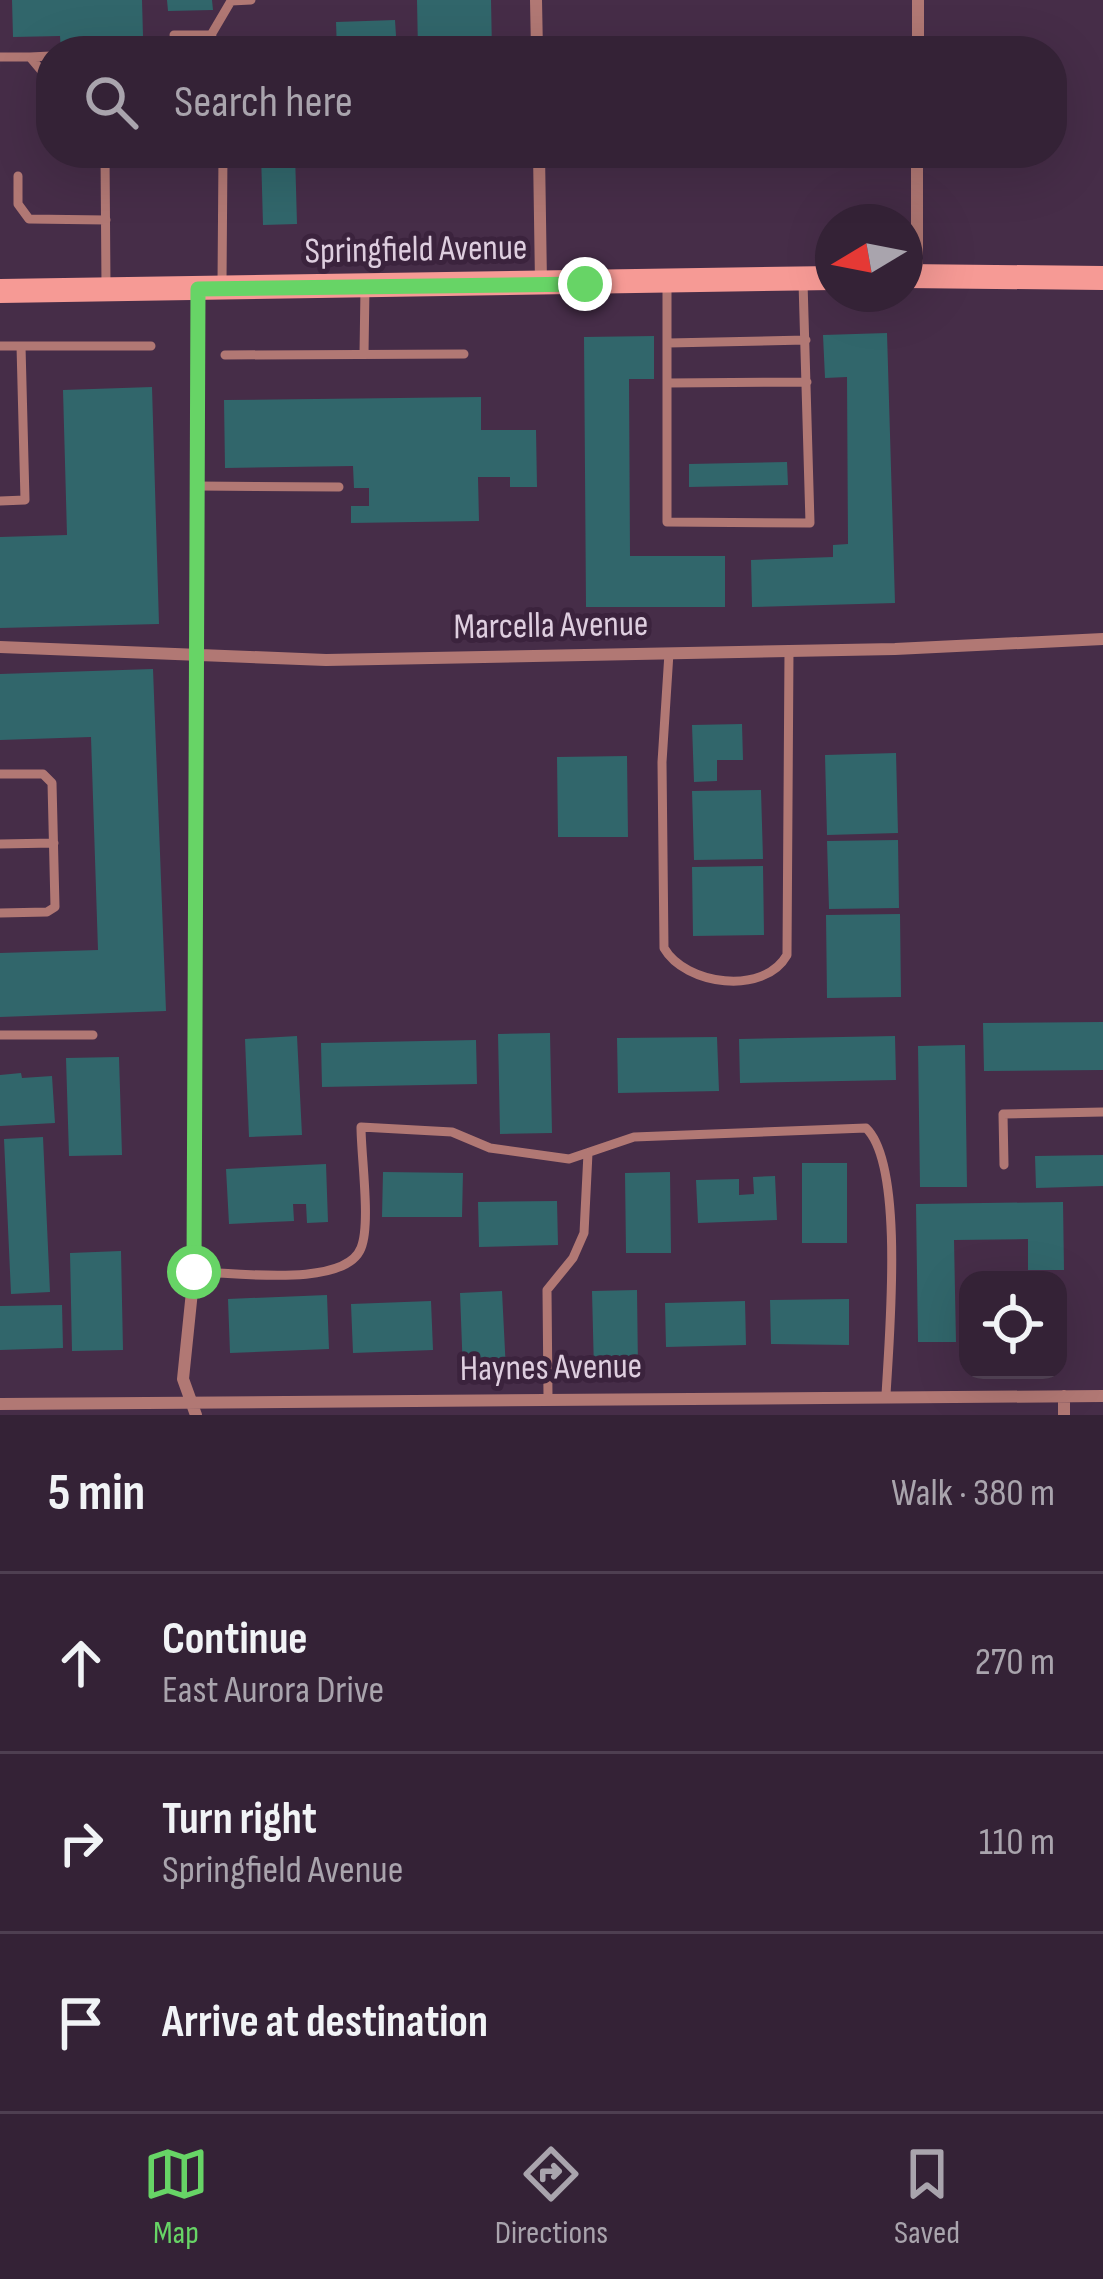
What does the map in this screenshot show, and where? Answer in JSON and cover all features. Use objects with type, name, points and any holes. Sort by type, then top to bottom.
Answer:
[{"type":"main road","points":[[923,276],[1103,278]]},
{"type":"main road","name":"Springfield Avenue","points":[[0,291],[815,279]]},
{"type":"street","points":[[536,0],[537,36]]},
{"type":"street","points":[[918,0],[918,36]]},
{"type":"street","points":[[539,168],[541,284]]},
{"type":"street","points":[[915,204],[916,168]]},
{"type":"street","points":[[194,1409],[183,1379],[194,1272],[197,486],[210,288]]},
{"type":"street","name":"Marcella Avenue","points":[[0,647],[326,660],[1103,639]]},
{"type":"street","points":[[1064,1396],[1064,1415]]},
{"type":"street","name":"Haynes Avenue","points":[[0,1404],[194,1409],[548,1397],[1103,1396]]},
{"type":"street","points":[[548,1397],[550,1415]]},
{"type":"lane","points":[[174,35],[212,35],[231,1],[251,0]]},
{"type":"lane","points":[[0,57],[36,57]]},
{"type":"lane","points":[[30,57],[36,64]]},
{"type":"lane","points":[[105,168],[106,290]]},
{"type":"lane","points":[[210,288],[222,168]]},
{"type":"lane","points":[[18,176],[17,204],[29,219],[106,220]]},
{"type":"lane","points":[[667,282],[667,522],[810,523],[803,279]]},
{"type":"lane","points":[[364,355],[365,286]]},
{"type":"lane","points":[[668,343],[806,340]]},
{"type":"lane","points":[[0,346],[151,346]]},
{"type":"lane","points":[[0,501],[25,500],[21,346]]},
{"type":"lane","points":[[224,355],[464,354]]},
{"type":"lane","points":[[668,383],[807,382]]},
{"type":"lane","points":[[197,486],[339,487]]},
{"type":"lane","points":[[669,653],[662,762],[664,947],[675,966],[696,977],[763,979],[779,970],[787,955],[789,650]]},
{"type":"lane","points":[[0,774],[43,774],[52,783],[55,907],[47,912],[0,913]]},
{"type":"lane","points":[[0,844],[54,843]]},
{"type":"lane","points":[[0,1035],[93,1035]]},
{"type":"lane","points":[[1004,1165],[1003,1114],[1103,1112]]},
{"type":"lane","points":[[194,1272],[329,1274],[351,1266],[363,1245],[361,1127],[452,1132],[531,1156],[588,1154],[634,1137],[866,1128],[882,1143],[889,1189],[886,1395]]},
{"type":"lane","points":[[548,1397],[547,1289],[573,1258],[584,1233],[588,1154]]},
{"type":"building","points":[[12,0],[142,0],[143,36],[13,37]]},
{"type":"building","points":[[167,0],[212,0],[213,10],[168,11]]},
{"type":"building","points":[[417,0],[491,0],[492,36],[418,36]]},
{"type":"building","points":[[395,20],[396,36],[336,36],[336,22]]},
{"type":"building","points":[[261,168],[295,168],[297,224],[263,225]]},
{"type":"building","points":[[887,333],[895,603],[752,607],[751,560],[833,557],[833,545],[848,544],[847,377],[825,378],[823,335]]},
{"type":"building","points":[[654,336],[654,379],[629,379],[630,556],[725,556],[725,607],[586,607],[584,337]]},
{"type":"building","points":[[152,387],[159,624],[0,628],[0,537],[67,535],[63,390]]},
{"type":"building","points":[[481,397],[481,430],[536,430],[537,487],[510,487],[510,477],[478,477],[479,521],[351,523],[351,506],[369,506],[369,488],[354,488],[353,466],[225,468],[224,400]]},
{"type":"building","points":[[787,462],[788,485],[689,487],[689,464]]},
{"type":"building","points":[[153,669],[166,1011],[0,1017],[0,953],[98,950],[91,737],[0,740],[0,674]]},
{"type":"building","points":[[742,724],[743,760],[717,760],[717,781],[694,782],[692,725]]},
{"type":"building","points":[[896,753],[898,833],[827,835],[825,755]]},
{"type":"building","points":[[627,756],[628,837],[558,837],[557,757]]},
{"type":"building","points":[[761,790],[763,859],[694,860],[692,791]]},
{"type":"building","points":[[898,840],[899,908],[829,909],[827,841]]},
{"type":"building","points":[[763,866],[764,935],[693,936],[692,867]]},
{"type":"building","points":[[900,914],[901,997],[827,998],[826,915]]},
{"type":"building","points":[[1103,1022],[1103,1070],[984,1071],[983,1023]]},
{"type":"building","points":[[550,1033],[552,1133],[500,1134],[498,1034]]},
{"type":"building","points":[[297,1036],[302,1135],[249,1137],[245,1039]]},
{"type":"building","points":[[895,1036],[896,1080],[740,1083],[739,1039]]},
{"type":"building","points":[[717,1037],[719,1091],[618,1093],[617,1038]]},
{"type":"building","points":[[476,1040],[477,1084],[322,1087],[321,1043]]},
{"type":"building","points":[[965,1045],[967,1187],[920,1187],[918,1046]]},
{"type":"building","points":[[119,1057],[122,1155],[69,1156],[66,1058]]},
{"type":"building","points":[[21,1073],[22,1078],[52,1076],[55,1123],[0,1126],[0,1075]]},
{"type":"building","points":[[43,1137],[50,1292],[11,1294],[4,1139]]},
{"type":"building","points":[[1103,1155],[1103,1186],[1036,1188],[1035,1156]]},
{"type":"building","points":[[802,1163],[847,1163],[847,1243],[802,1243]]},
{"type":"building","points":[[326,1164],[328,1222],[307,1223],[306,1204],[293,1204],[294,1221],[229,1224],[226,1169]]},
{"type":"building","points":[[383,1172],[463,1173],[462,1217],[382,1217]]},
{"type":"building","points":[[670,1172],[671,1253],[626,1253],[625,1173]]},
{"type":"building","points":[[775,1176],[777,1220],[698,1223],[696,1180],[739,1179],[739,1195],[754,1194],[753,1177]]},
{"type":"building","points":[[557,1201],[558,1245],[479,1247],[478,1202]]},
{"type":"building","points":[[1063,1202],[1064,1270],[1028,1270],[1028,1239],[954,1240],[956,1342],[918,1342],[916,1204]]},
{"type":"building","points":[[121,1251],[123,1350],[72,1351],[70,1253]]},
{"type":"building","points":[[637,1290],[638,1370],[594,1371],[592,1291]]},
{"type":"building","points":[[502,1291],[506,1371],[463,1373],[460,1293]]},
{"type":"building","points":[[327,1295],[329,1349],[230,1353],[228,1299]]},
{"type":"building","points":[[849,1299],[849,1345],[771,1344],[770,1300]]},
{"type":"building","points":[[431,1301],[433,1350],[353,1353],[351,1304]]},
{"type":"building","points":[[745,1301],[746,1345],[666,1347],[665,1303]]},
{"type":"building","points":[[62,1305],[63,1348],[0,1350],[0,1306]]},
{"type":"route","points":[[194,1272],[198,289],[585,284]]}]
